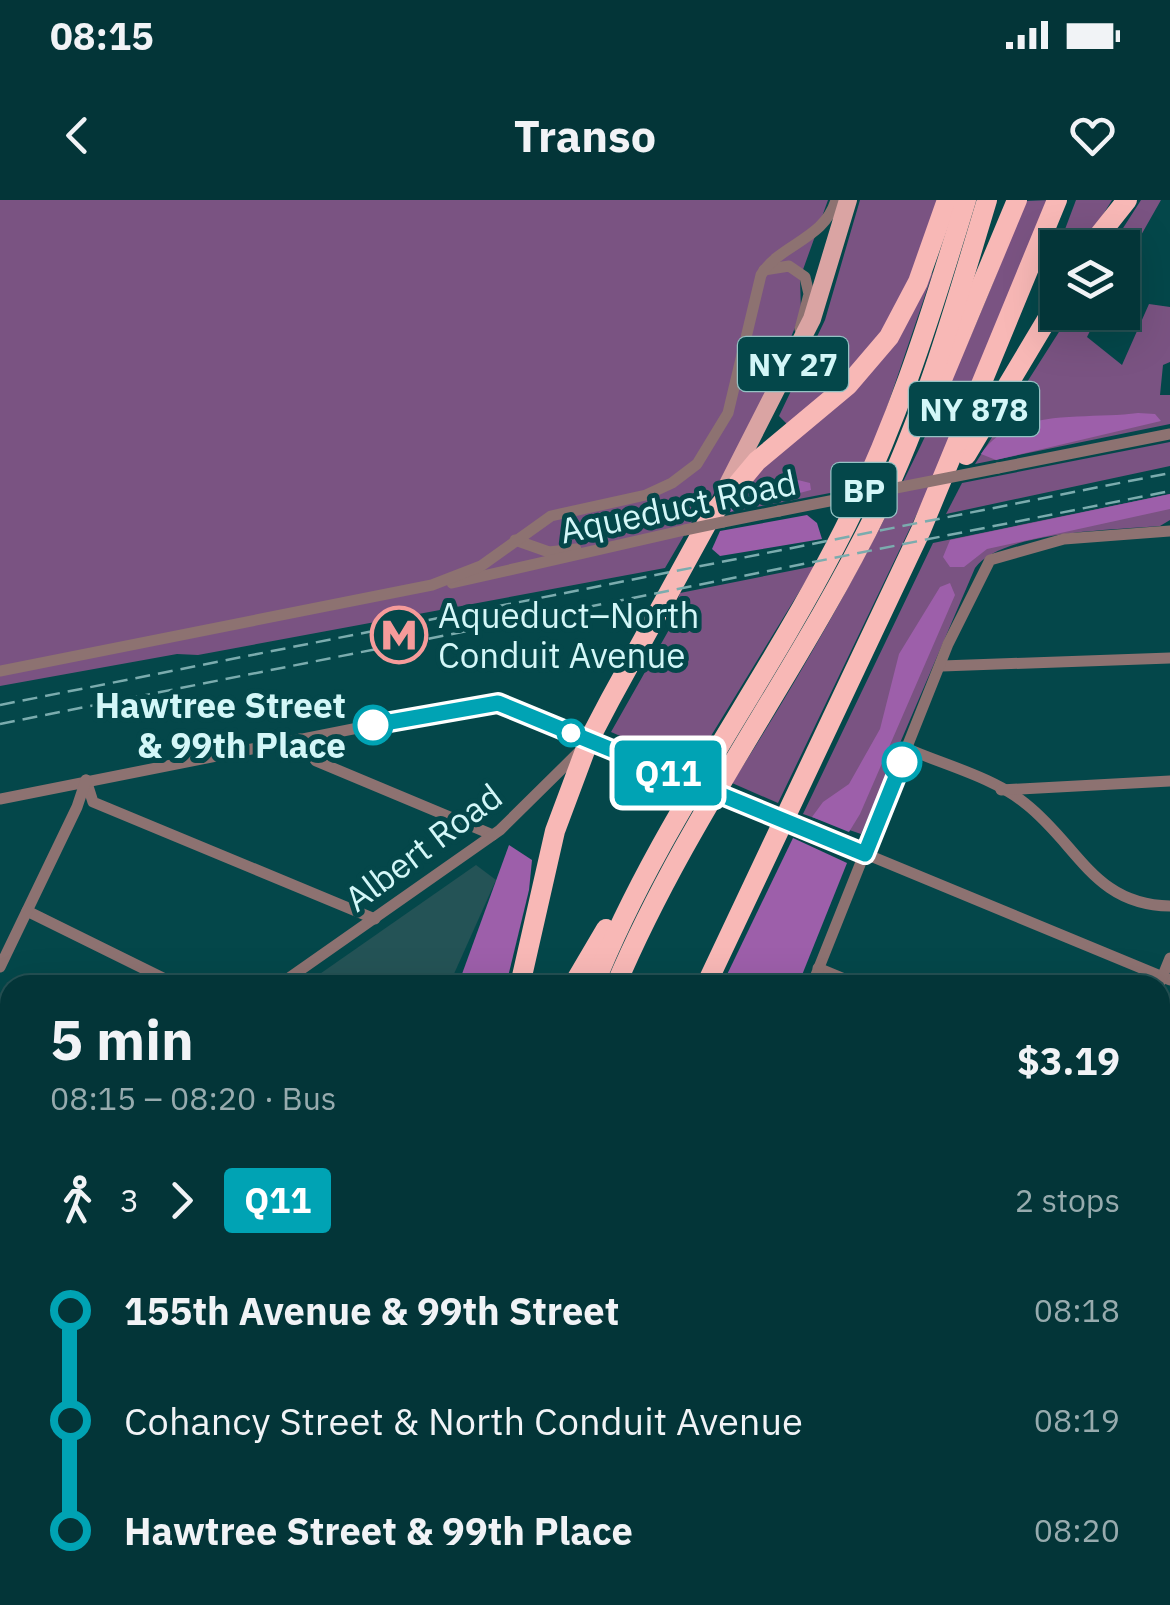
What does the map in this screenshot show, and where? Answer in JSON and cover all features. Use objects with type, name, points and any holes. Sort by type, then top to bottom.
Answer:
[{"type":"highway","points":[[717,519],[764,454],[848,385],[881,348],[918,282],[948,200]]},
{"type":"highway","name":"BP","points":[[599,975],[657,852],[795,620],[867,484],[912,370],[966,200]]},
{"type":"highway","name":"BP","points":[[621,975],[674,866],[844,573],[902,454],[987,200]]},
{"type":"highway","points":[[902,454],[951,360],[1017,200]]},
{"type":"highway","name":"NY 878","points":[[711,975],[921,530],[1057,200]]},
{"type":"highway","points":[[1101,230],[1119,200]]},
{"type":"highway","points":[[1104,230],[1127,200]]},
{"type":"highway","points":[[921,530],[1041,330]]},
{"type":"highway","name":"NY 27","points":[[522,975],[555,831],[589,740],[717,519]]},
{"type":"highway","points":[[579,975],[657,852]]},
{"type":"main road","name":"NY 27","points":[[717,519],[819,301],[848,200]]},
{"type":"street","points":[[764,270],[774,256],[818,230],[836,200]]},
{"type":"street","points":[[764,270],[793,267],[808,285],[789,372]]},
{"type":"street","name":"Aqueduct Road","points":[[432,585],[481,566],[559,513],[663,488],[704,456],[728,412],[754,292],[764,270]]},
{"type":"street","name":"Aqueduct Road","points":[[0,671],[508,573],[717,519],[779,512],[1170,434]]},
{"type":"street","points":[[816,975],[948,644],[990,560],[1064,539],[1170,532]]},
{"type":"street","points":[[514,540],[554,552],[615,544]]},
{"type":"street","points":[[942,666],[1170,658]]},
{"type":"street","points":[[0,799],[488,702],[731,798],[1152,975]]},
{"type":"street","points":[[300,739],[306,754],[316,762],[493,835]]},
{"type":"street","name":"Albert Road","points":[[294,975],[493,835],[589,740]]},
{"type":"street","points":[[908,749],[1024,802],[1109,889],[1128,903],[1170,906]]},
{"type":"street","points":[[0,967],[86,780]]},
{"type":"street","points":[[86,780],[93,802],[375,920]]},
{"type":"street","points":[[1001,790],[1170,782]]},
{"type":"street","points":[[27,912],[156,975]]},
{"type":"street","points":[[818,968],[834,975]]},
{"type":"shaded area","points":[[0,200],[828,200],[800,278],[801,313],[765,400],[700,519],[693,520],[665,568],[198,655],[177,654],[0,686]]},
{"type":"shaded area","points":[[860,200],[944,200],[882,340],[790,427],[779,416],[825,320]]},
{"type":"shaded area","points":[[1050,200],[960,424],[778,803],[732,783],[816,644],[894,500],[964,352],[1025,201]]},
{"type":"shaded area","points":[[1076,200],[1112,200],[1093,230],[1065,230]]},
{"type":"shaded area","points":[[1141,200],[1161,200],[1140,237],[1140,230],[1122,230]]},
{"type":"shaded area","points":[[933,272],[868,463],[851,489],[725,513],[749,477],[821,414]]},
{"type":"shaded area","points":[[1149,304],[1170,307],[1170,362],[1163,365],[1160,395],[1170,395],[1170,424],[975,464],[1060,330],[1090,330],[1087,337],[1122,365]]},
{"type":"shaded area","points":[[1155,414],[1161,421],[996,460],[981,454],[994,439],[1031,422]]},
{"type":"shaded area","points":[[1170,442],[1170,466],[946,514],[962,483]]},
{"type":"shaded area","points":[[798,480],[810,483],[811,490],[725,513],[747,491]]},
{"type":"shaded area","points":[[1170,494],[1170,520],[1160,526],[1034,540],[1009,546],[975,568],[861,834],[803,814],[933,543]]},
{"type":"shaded area","points":[[1170,494],[1170,509],[987,549],[964,567],[950,567],[943,557],[950,540]]},
{"type":"shaded area","points":[[807,515],[817,523],[822,539],[720,556],[712,549],[720,531]]},
{"type":"shaded area","points":[[815,566],[692,767],[611,732],[670,628],[680,593]]},
{"type":"shaded area","points":[[950,583],[955,595],[860,814],[849,832],[812,817],[823,802],[849,784],[880,729],[899,654],[940,587]]},
{"type":"shaded area","points":[[793,838],[847,863],[802,975],[727,975]]},
{"type":"shaded area","points":[[509,845],[532,860],[529,890],[508,975],[462,975]]},
{"type":"shaded area","points":[[476,865],[496,880],[453,975],[318,975]]},
{"type":"railway","points":[[0,705],[1170,473]]},
{"type":"railway","points":[[0,724],[1170,491]]},
{"type":"bus line","name":"Q11","points":[[373,725],[498,703],[865,854],[902,762]]},
{"type":"place","name":"Aqueduct–North Conduit Avenue","points":[[399,635]]},
{"type":"place","name":"Hawtree Street & 99th Place","points":[[373,725]]}]
